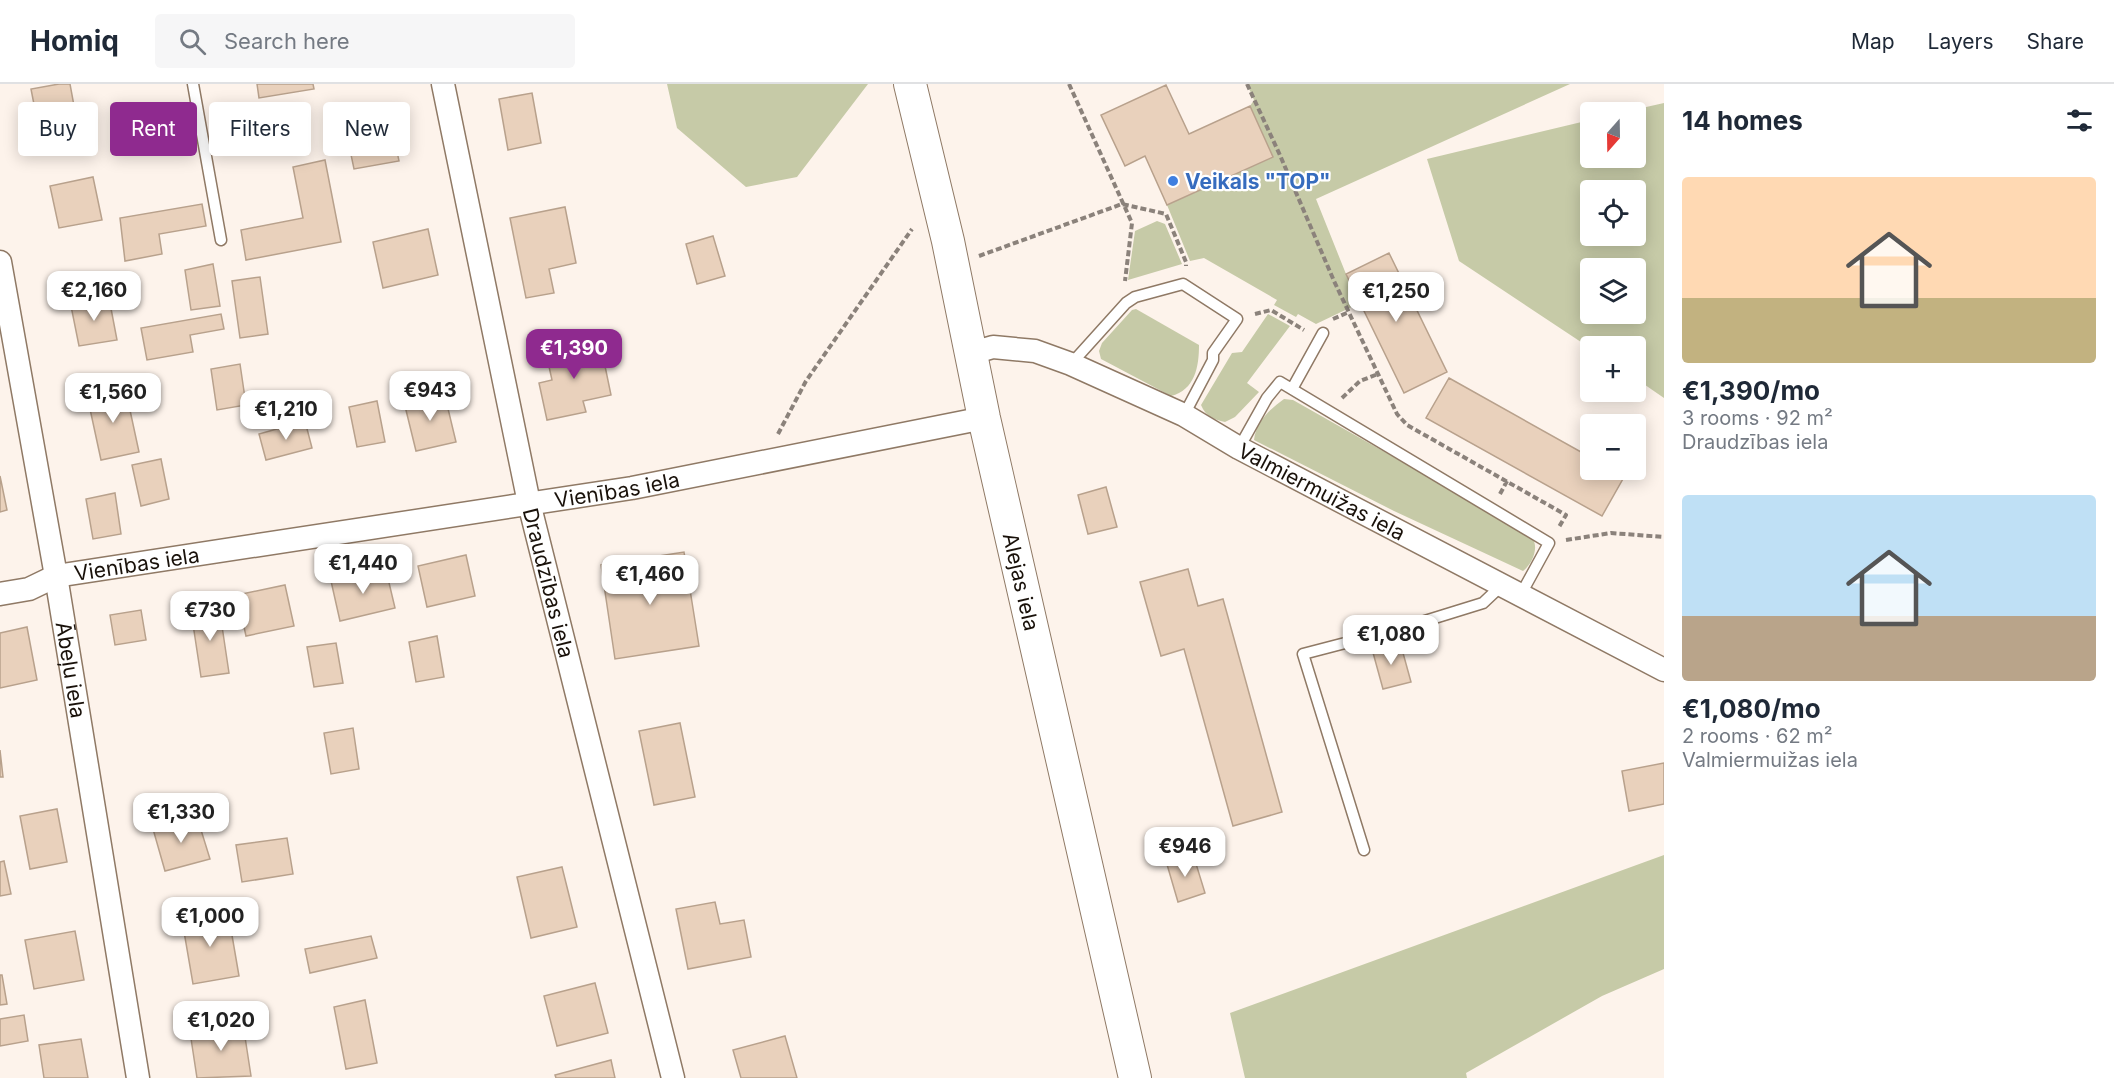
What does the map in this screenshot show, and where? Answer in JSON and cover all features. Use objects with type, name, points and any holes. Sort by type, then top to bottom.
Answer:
[{"type":"main road","name":"Alejas iela","points":[[910,84],[1135,1078]]},
{"type":"street","name":"Draudzības iela","points":[[443,84],[529,503],[673,1078]]},
{"type":"street","name":"Ābeļu iela","points":[[0,262],[56,576],[138,1078]]},
{"type":"street","name":"Valmiermuižas iela","points":[[972,353],[993,347],[1011,347],[1035,351],[1071,363],[1184,415],[1239,448],[1510,591],[1660,665]]},
{"type":"street","name":"Vienības iela","points":[[0,594],[30,589],[56,576],[632,488],[984,418]]},
{"type":"lane","points":[[193,84],[220,240]]},
{"type":"lane","points":[[1071,363],[1126,303],[1135,297],[1183,284],[1237,319],[1214,353],[1213,360],[1184,415]]},
{"type":"lane","points":[[1292,389],[1322,336]]},
{"type":"lane","points":[[1239,448],[1267,398],[1280,382],[1549,543],[1510,591],[1483,603],[1399,629],[1303,654],[1364,850]]},
{"type":"path","points":[[1069,84],[1132,223],[1125,281],[1135,297]]},
{"type":"path","points":[[1246,84],[1397,414],[1407,424],[1566,515],[1549,543]]},
{"type":"path","points":[[977,257],[1122,204],[1166,214],[1186,262],[1183,284]]},
{"type":"path","points":[[763,461],[806,381],[912,229]]},
{"type":"path","points":[[1237,319],[1271,310],[1322,336]]},
{"type":"path","points":[[1329,411],[1360,381],[1378,374]]},
{"type":"path","points":[[1549,543],[1611,533],[1664,537]]},
{"type":"green space","points":[[667,84],[868,84],[797,177],[746,187],[677,128]]},
{"type":"green space","points":[[1247,84],[1570,84],[1316,199],[1360,303],[1316,324],[1298,314],[1296,317],[1274,305],[1277,300],[1204,258],[1190,261],[1167,205],[1273,157],[1250,106],[1254,100]]},
{"type":"green space","points":[[1664,103],[1664,398],[1646,386],[1646,336],[1580,336],[1580,341],[1459,261],[1427,159],[1580,122],[1580,168],[1646,168],[1646,107]]},
{"type":"green space","points":[[1157,221],[1165,224],[1182,264],[1128,280],[1135,231]]},
{"type":"green space","points":[[1136,309],[1199,345],[1194,376],[1186,389],[1179,393],[1171,396],[1101,359],[1099,351],[1102,343],[1132,310]]},
{"type":"green space","points":[[1268,314],[1290,326],[1247,383],[1259,392],[1235,417],[1225,422],[1210,417],[1201,405],[1232,353],[1242,352]]},
{"type":"green space","points":[[1284,399],[1293,400],[1526,532],[1535,543],[1529,565],[1523,571],[1394,511],[1254,440],[1264,416]]},
{"type":"green space","points":[[1664,855],[1664,969],[1602,996],[1466,1073],[1467,1078],[1245,1078],[1230,1013]]},
{"type":"building","points":[[70,84],[73,102],[34,102],[31,89]]},
{"type":"building","points":[[257,84],[313,84],[314,89],[259,98]]},
{"type":"building","points":[[1166,85],[1189,134],[1250,106],[1273,157],[1167,205],[1145,156],[1125,166],[1101,115]]},
{"type":"building","points":[[532,93],[541,143],[508,150],[499,99]]},
{"type":"building","points":[[351,156],[398,156],[399,161],[354,169]]},
{"type":"building","points":[[325,160],[341,242],[246,260],[241,230],[303,218],[293,167]]},
{"type":"building","points":[[93,177],[102,220],[59,228],[50,186]]},
{"type":"building","points":[[202,204],[206,226],[159,234],[162,254],[125,261],[120,218]]},
{"type":"building","points":[[565,207],[576,263],[549,269],[554,293],[526,298],[510,218]]},
{"type":"building","points":[[428,229],[438,275],[383,288],[373,242]]},
{"type":"building","points":[[713,236],[725,276],[697,284],[686,244]]},
{"type":"building","points":[[1389,253],[1447,372],[1404,393],[1346,274]]},
{"type":"building","points":[[213,264],[220,306],[191,310],[185,270]]},
{"type":"building","points":[[260,277],[268,334],[240,338],[232,281]]},
{"type":"building","points":[[109,298],[117,340],[79,346],[71,306]]},
{"type":"building","points":[[221,314],[224,329],[190,335],[193,352],[147,360],[141,328]]},
{"type":"building","points":[[600,342],[611,395],[583,401],[586,412],[547,420],[539,383],[552,380],[546,353]]},
{"type":"building","points":[[240,364],[246,405],[217,410],[211,369]]},
{"type":"building","points":[[1449,378],[1580,451],[1580,480],[1622,480],[1602,516],[1426,418]]},
{"type":"building","points":[[125,387],[139,452],[101,460],[87,395]]},
{"type":"building","points":[[444,392],[456,442],[416,451],[404,402]]},
{"type":"building","points":[[377,401],[385,442],[357,447],[349,407]]},
{"type":"building","points":[[305,421],[312,448],[266,460],[259,434]]},
{"type":"building","points":[[161,459],[169,499],[141,506],[132,465]]},
{"type":"building","points":[[0,476],[7,510],[0,512]]},
{"type":"building","points":[[1106,487],[1117,527],[1088,534],[1078,495]]},
{"type":"building","points":[[115,493],[121,534],[93,539],[86,499]]},
{"type":"building","points":[[684,552],[699,646],[615,659],[601,565]]},
{"type":"building","points":[[466,555],[475,596],[427,607],[418,566]]},
{"type":"building","points":[[1188,569],[1198,606],[1223,599],[1282,812],[1233,826],[1184,649],[1161,656],[1140,582]]},
{"type":"building","points":[[386,570],[395,608],[340,621],[331,581]]},
{"type":"building","points":[[285,585],[294,626],[246,636],[237,595]]},
{"type":"building","points":[[219,606],[229,673],[201,677],[191,611]]},
{"type":"building","points":[[141,610],[146,640],[115,645],[110,615]]},
{"type":"building","points":[[27,627],[37,680],[0,688],[0,633]]},
{"type":"building","points":[[437,636],[444,677],[416,682],[409,642]]},
{"type":"building","points":[[1400,642],[1411,682],[1383,689],[1372,649]]},
{"type":"building","points":[[336,643],[343,683],[314,687],[307,647]]},
{"type":"building","points":[[680,723],[695,797],[654,805],[639,731]]},
{"type":"building","points":[[353,728],[359,769],[331,774],[324,733]]},
{"type":"building","points":[[0,750],[3,777],[0,777]]},
{"type":"building","points":[[1664,763],[1664,804],[1629,811],[1622,771]]},
{"type":"building","points":[[57,809],[67,862],[30,869],[20,816]]},
{"type":"building","points":[[197,817],[210,859],[165,871],[153,829]]},
{"type":"building","points":[[287,838],[293,874],[242,882],[236,845]]},
{"type":"building","points":[[1193,854],[1205,893],[1178,902],[1166,861]]},
{"type":"building","points":[[4,861],[11,894],[0,896],[0,862]]},
{"type":"building","points":[[562,867],[577,927],[531,938],[517,877]]},
{"type":"building","points":[[715,902],[720,924],[744,920],[751,957],[688,969],[676,909]]},
{"type":"building","points":[[228,912],[239,976],[193,984],[182,920]]},
{"type":"building","points":[[75,931],[84,980],[34,989],[25,940]]},
{"type":"building","points":[[371,936],[377,958],[310,973],[305,949]]},
{"type":"building","points":[[0,975],[2,975],[7,1004],[0,1005]]},
{"type":"building","points":[[595,983],[608,1033],[557,1046],[544,996]]},
{"type":"building","points":[[365,1000],[377,1063],[346,1069],[334,1007]]},
{"type":"building","points":[[24,1015],[28,1041],[0,1046],[0,1019]]},
{"type":"building","points":[[243,1024],[251,1076],[197,1078],[190,1032]]},
{"type":"building","points":[[785,1036],[797,1078],[741,1078],[733,1050]]},
{"type":"building","points":[[81,1039],[88,1078],[44,1078],[39,1045]]},
{"type":"building","points":[[611,1060],[615,1078],[556,1078],[555,1075]]},
{"type":"place","name":"Veikals \"TOP\"","points":[[1173,181]]}]
